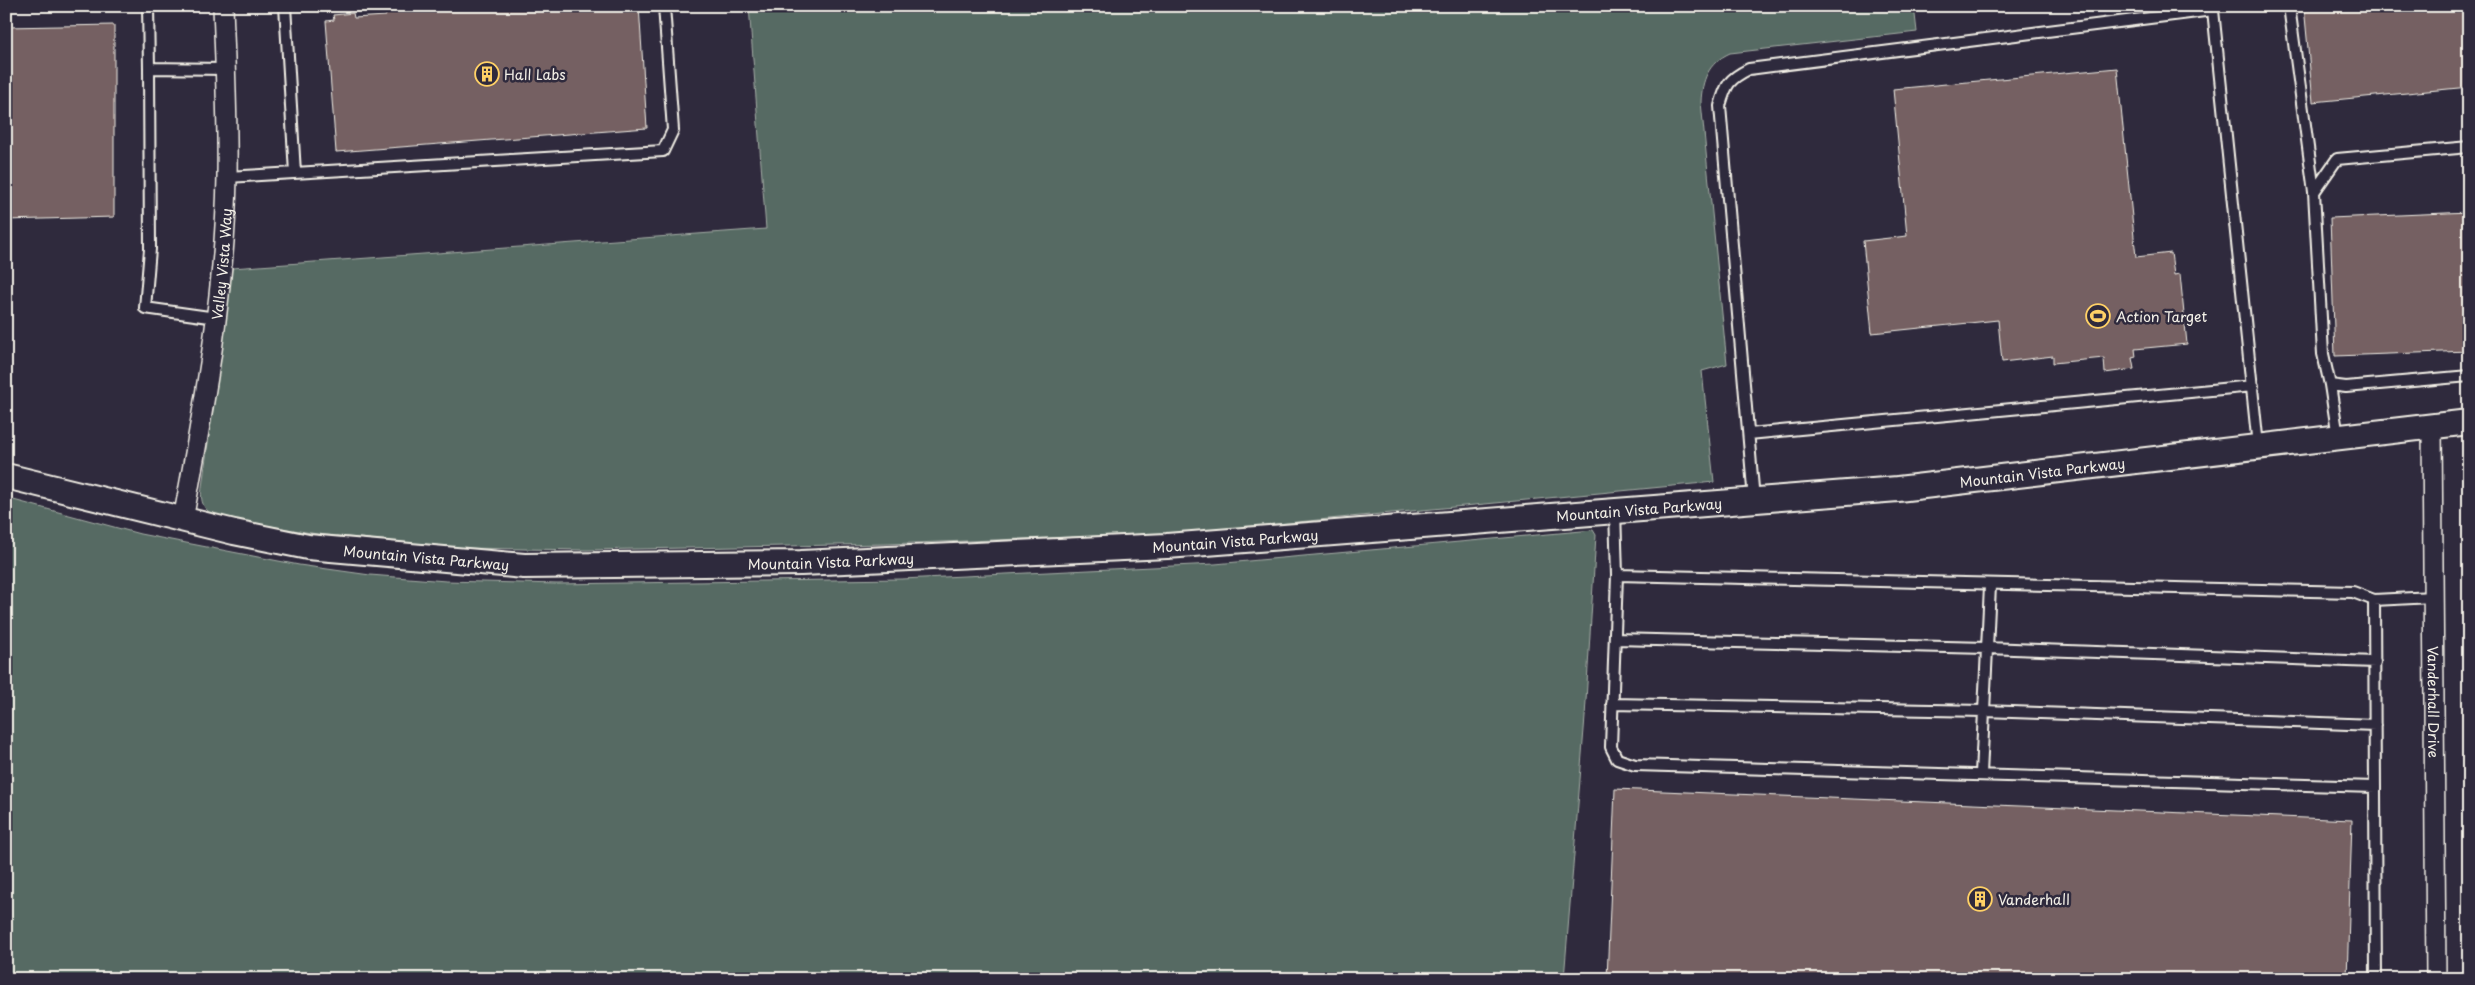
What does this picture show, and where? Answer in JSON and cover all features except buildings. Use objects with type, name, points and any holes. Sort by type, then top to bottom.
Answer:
[{"type":"street","name":"Valley Vista Way","points":[[183,520],[208,387],[216,318],[227,177],[223,6]]},
{"type":"street","name":"Mountain Vista Parkway","points":[[6,476],[183,520],[308,547],[524,566],[801,563],[1147,547],[1898,489],[2469,422]]},
{"type":"street","name":"Vanderhall Drive","points":[[2432,426],[2436,979]]},
{"type":"lane","points":[[148,6],[150,249],[145,308],[216,318]]},
{"type":"lane","points":[[285,6],[295,173]]},
{"type":"lane","points":[[227,177],[663,151],[673,130],[664,6]]},
{"type":"lane","points":[[2289,6],[2314,192],[2323,354],[2338,437]]},
{"type":"lane","points":[[1754,500],[1720,106],[1725,89],[1733,77],[1749,69],[2213,10],[2258,446]]},
{"type":"lane","points":[[149,68],[225,69]]},
{"type":"lane","points":[[2314,192],[2337,159],[2469,147]]},
{"type":"lane","points":[[2330,386],[2346,387],[2469,376]]},
{"type":"lane","points":[[1749,434],[2253,386]]},
{"type":"lane","points":[[1615,511],[1617,575],[1611,747],[1617,759],[1636,765],[1957,776],[1981,774],[2375,788]]},
{"type":"lane","points":[[1617,575],[1990,586],[2353,592],[2374,600],[2433,597]]},
{"type":"lane","points":[[1981,774],[1990,586]]},
{"type":"lane","points":[[2374,600],[2376,979]]},
{"type":"lane","points":[[1615,639],[1987,648],[2375,662]]},
{"type":"lane","points":[[1612,704],[1984,711],[2375,725]]},
{"type":"green space","points":[[749,6],[1914,6],[1917,32],[1730,53],[1722,57],[1711,67],[1705,79],[1701,102],[1727,364],[1702,371],[1714,482],[1183,533],[886,544],[586,550],[462,548],[317,534],[217,517],[208,511],[202,501],[202,487],[232,268],[766,229]]},
{"type":"green space","points":[[6,498],[140,534],[299,565],[370,575],[446,581],[557,584],[902,579],[1215,564],[1593,530],[1596,535],[1585,717],[1564,979],[6,979]]},
{"type":"place","name":"Hall Labs","points":[[487,74]]},
{"type":"place","name":"Action Target","points":[[2098,316]]},
{"type":"place","name":"Vanderhall","points":[[1980,899]]}]
